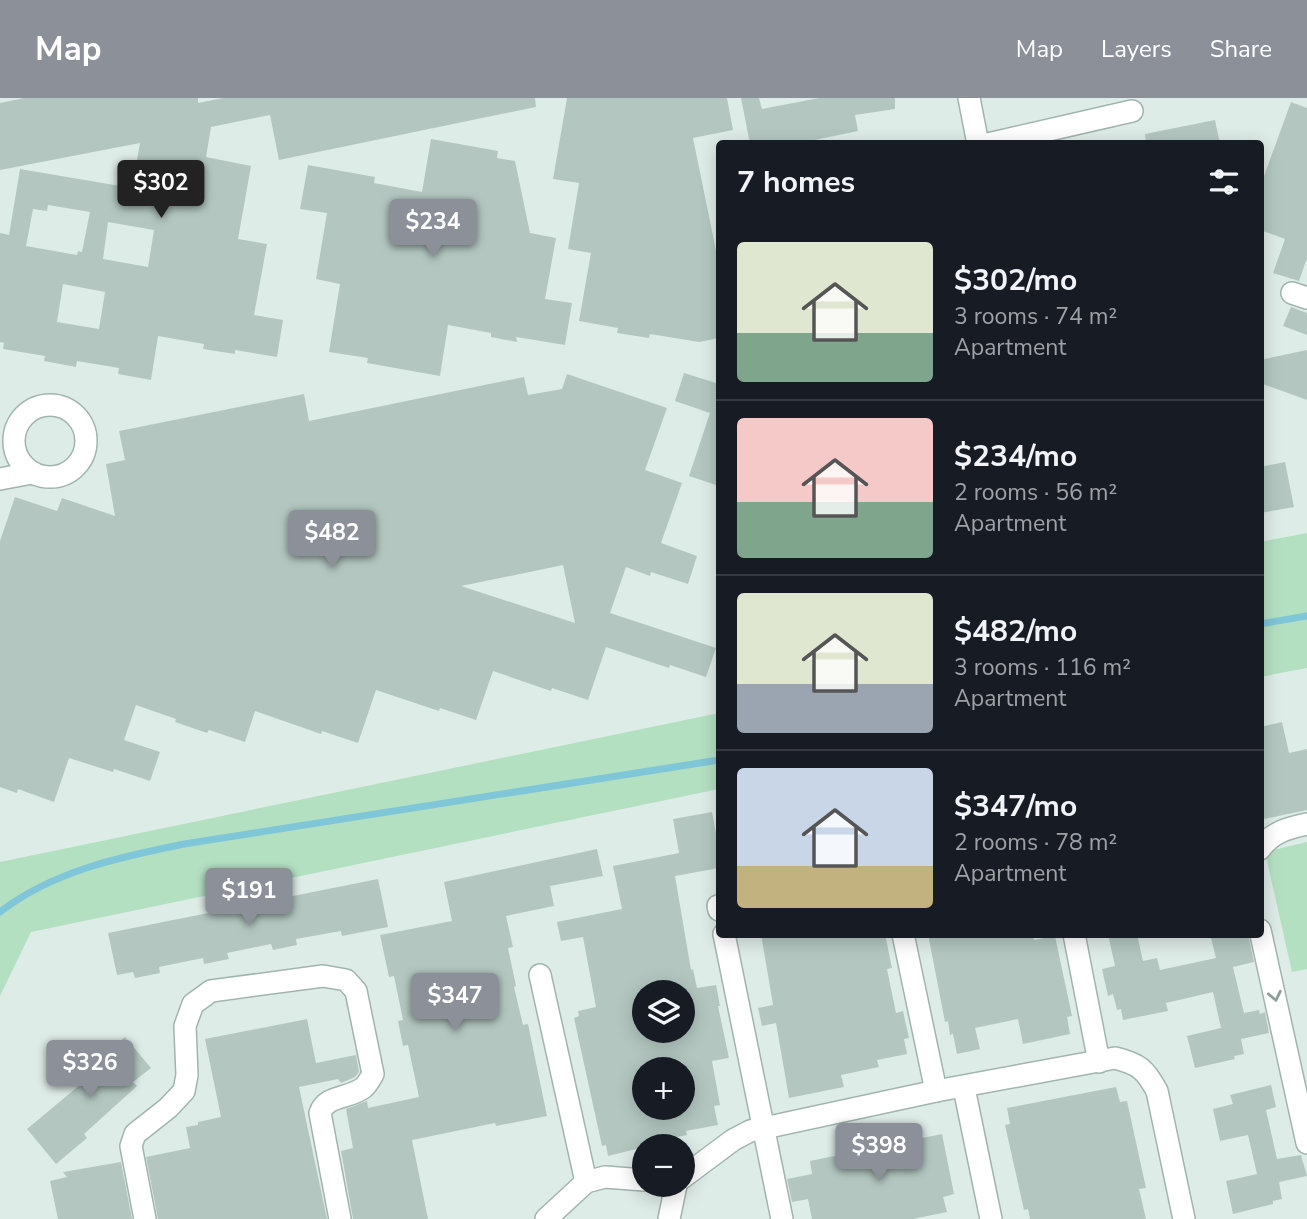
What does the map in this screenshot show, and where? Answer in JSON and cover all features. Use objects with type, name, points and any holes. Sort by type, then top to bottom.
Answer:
[{"type":"street","points":[[969,98],[977,140]]},
{"type":"street","points":[[1005,140],[1132,111]]},
{"type":"street","points":[[48,406],[69,411],[82,426],[86,442],[75,467],[57,477],[44,477],[32,473],[23,465],[7,437],[26,414],[36,408],[48,406]]},
{"type":"street","points":[[0,480],[32,473]]},
{"type":"street","points":[[1264,845],[1273,835],[1287,828],[1307,824]]},
{"type":"street","points":[[725,938],[782,1219]]},
{"type":"street","points":[[904,938],[936,1091]]},
{"type":"street","points":[[1075,938],[1099,1062]]},
{"type":"street","points":[[1262,938],[1307,1143]]},
{"type":"street","points":[[540,975],[586,1182]]},
{"type":"street","points":[[145,1219],[131,1146],[135,1133],[169,1108],[184,1091],[187,1074],[185,1026],[192,1004],[211,991],[323,976],[346,980],[356,991],[373,1074],[365,1087],[323,1104],[320,1113],[340,1219]]},
{"type":"street","points":[[695,1168],[750,1130],[936,1091],[964,1088],[1115,1058],[1135,1063],[1148,1074],[1157,1091],[1184,1219]]},
{"type":"street","points":[[964,1088],[991,1219]]},
{"type":"street","points":[[546,1219],[586,1182],[605,1177],[632,1179]]},
{"type":"street","points":[[669,1219],[674,1197]]},
{"type":"green space","points":[[1307,533],[1307,668],[1264,676],[1264,541]]},
{"type":"green space","points":[[716,714],[716,790],[31,932],[0,996],[0,862]]},
{"type":"green space","points":[[1307,842],[1307,969],[1292,972],[1265,852]]},
{"type":"building","points":[[24,98],[198,98],[198,103],[223,98],[535,98],[536,107],[279,160],[270,115],[211,127],[206,157],[251,166],[238,239],[267,244],[254,315],[283,320],[277,357],[235,350],[235,354],[203,349],[204,344],[158,336],[151,380],[118,374],[119,368],[77,361],[76,367],[44,361],[45,356],[3,349],[4,343],[0,342],[0,233],[9,235],[20,169],[132,188],[140,143],[0,170],[0,103]],"holes":[[[48,205],[90,212],[82,252],[78,251],[77,255],[26,246],[33,209],[47,211]],[[108,222],[154,230],[148,267],[103,259]],[[63,284],[105,292],[99,329],[57,322]]]},
{"type":"building","points":[[567,98],[727,98],[733,130],[693,138],[716,250],[716,339],[699,342],[650,334],[649,338],[617,333],[618,328],[579,321],[591,253],[568,249],[579,183],[553,179]]},
{"type":"building","points":[[741,98],[759,98],[762,109],[819,98],[895,98],[895,109],[855,115],[858,131],[814,140],[749,140]]},
{"type":"building","points":[[1291,102],[1307,108],[1307,258],[1299,281],[1273,273],[1285,239],[1264,231],[1264,176]]},
{"type":"building","points":[[1215,120],[1219,140],[1146,140],[1145,134]]},
{"type":"building","points":[[431,139],[498,151],[497,158],[515,161],[530,233],[556,238],[545,299],[572,303],[565,345],[516,337],[517,342],[491,337],[491,333],[448,325],[440,376],[367,363],[368,358],[329,352],[340,284],[316,279],[327,213],[300,209],[308,165],[375,177],[374,183],[422,192]]},
{"type":"building","points":[[1291,307],[1307,313],[1307,335],[1283,326]]},
{"type":"building","points":[[1307,350],[1307,400],[1264,384],[1264,359]]},
{"type":"building","points":[[684,373],[716,383],[716,485],[689,476],[710,413],[675,401]]},
{"type":"building","points":[[567,374],[667,408],[645,470],[682,483],[661,543],[697,556],[688,584],[651,572],[650,576],[626,567],[610,613],[716,648],[706,677],[606,647],[588,700],[552,688],[551,691],[493,671],[476,720],[376,690],[358,743],[322,731],[321,734],[255,711],[245,742],[209,730],[207,733],[136,705],[124,740],[160,752],[150,781],[69,758],[54,802],[18,789],[17,793],[0,787],[0,541],[15,497],[57,511],[62,498],[115,516],[106,464],[125,460],[119,431],[304,394],[309,421],[524,377],[528,395],[562,389]],"holes":[[[563,565],[575,623],[461,586]]]},
{"type":"building","points":[[1285,462],[1294,507],[1264,512],[1264,466]]},
{"type":"building","points":[[1282,722],[1289,753],[1307,749],[1307,810],[1264,819],[1264,726]]},
{"type":"building","points":[[712,812],[716,833],[716,869],[675,876],[691,970],[693,969],[697,988],[716,985],[729,1058],[712,1061],[720,1105],[714,1106],[718,1125],[686,1131],[687,1134],[632,1134],[632,1150],[608,1156],[606,1145],[602,1146],[574,1018],[579,1016],[578,1011],[596,1007],[583,937],[561,941],[557,922],[622,909],[613,866],[679,853],[673,819]]},
{"type":"building","points":[[597,849],[603,876],[550,886],[554,906],[506,916],[513,947],[508,948],[516,986],[514,987],[523,1025],[528,1024],[547,1116],[496,1126],[495,1123],[412,1140],[428,1219],[353,1219],[341,1151],[353,1148],[346,1109],[367,1101],[368,1108],[419,1097],[408,1045],[403,1046],[398,1021],[403,1020],[394,976],[389,977],[380,935],[452,921],[444,882]]},
{"type":"building","points":[[378,879],[388,927],[342,936],[341,931],[296,939],[297,945],[273,950],[271,944],[227,953],[229,959],[204,964],[203,958],[159,967],[160,973],[135,978],[133,972],[117,975],[108,933]]},
{"type":"building","points":[[762,938],[886,938],[892,968],[887,969],[896,1013],[903,1011],[909,1038],[904,1039],[907,1054],[877,1060],[879,1067],[841,1075],[844,1087],[789,1098],[776,1023],[762,1026],[758,1008],[773,1005]]},
{"type":"building","points":[[929,938],[1055,938],[1072,1016],[1067,1017],[1070,1034],[1023,1044],[1018,1019],[975,1028],[980,1049],[957,1054],[953,1034],[950,1035],[948,1021],[945,1022]]},
{"type":"building","points":[[1109,938],[1138,938],[1143,961],[1157,958],[1160,970],[1216,958],[1211,938],[1249,938],[1254,962],[1233,967],[1244,1013],[1259,1010],[1260,1014],[1265,1012],[1269,1033],[1241,1039],[1244,1054],[1234,1056],[1235,1059],[1195,1068],[1187,1036],[1221,1028],[1213,992],[1166,1003],[1168,1011],[1123,1020],[1113,994],[1108,996],[1102,969],[1115,966]]},
{"type":"building","points":[[307,1019],[316,1063],[356,1055],[359,1072],[355,1077],[341,1083],[338,1079],[299,1087],[327,1219],[158,1219],[146,1157],[190,1148],[186,1127],[221,1117],[205,1039]]},
{"type":"building","points":[[125,1037],[151,1068],[133,1082],[137,1086],[84,1134],[87,1138],[56,1164],[27,1129],[81,1084],[76,1078]]},
{"type":"building","points":[[1271,1085],[1276,1107],[1266,1110],[1277,1159],[1301,1155],[1307,1176],[1279,1182],[1282,1199],[1273,1201],[1273,1204],[1233,1214],[1226,1181],[1257,1174],[1248,1135],[1220,1141],[1213,1109],[1233,1104],[1230,1095]]},
{"type":"building","points":[[1116,1087],[1120,1102],[1127,1101],[1146,1188],[1139,1189],[1146,1219],[1030,1219],[1028,1209],[1024,1210],[1005,1125],[1010,1124],[1007,1108]]},
{"type":"building","points":[[942,1134],[954,1194],[943,1197],[947,1212],[913,1219],[812,1219],[808,1199],[792,1202],[787,1179],[812,1174],[810,1161]]},
{"type":"building","points":[[121,1162],[132,1219],[58,1219],[50,1181],[67,1177],[63,1172]]},
{"type":"waterway","points":[[1264,623],[1307,616]]},
{"type":"waterway","points":[[0,912],[20,898],[65,876],[112,860],[160,849],[716,760]]}]
